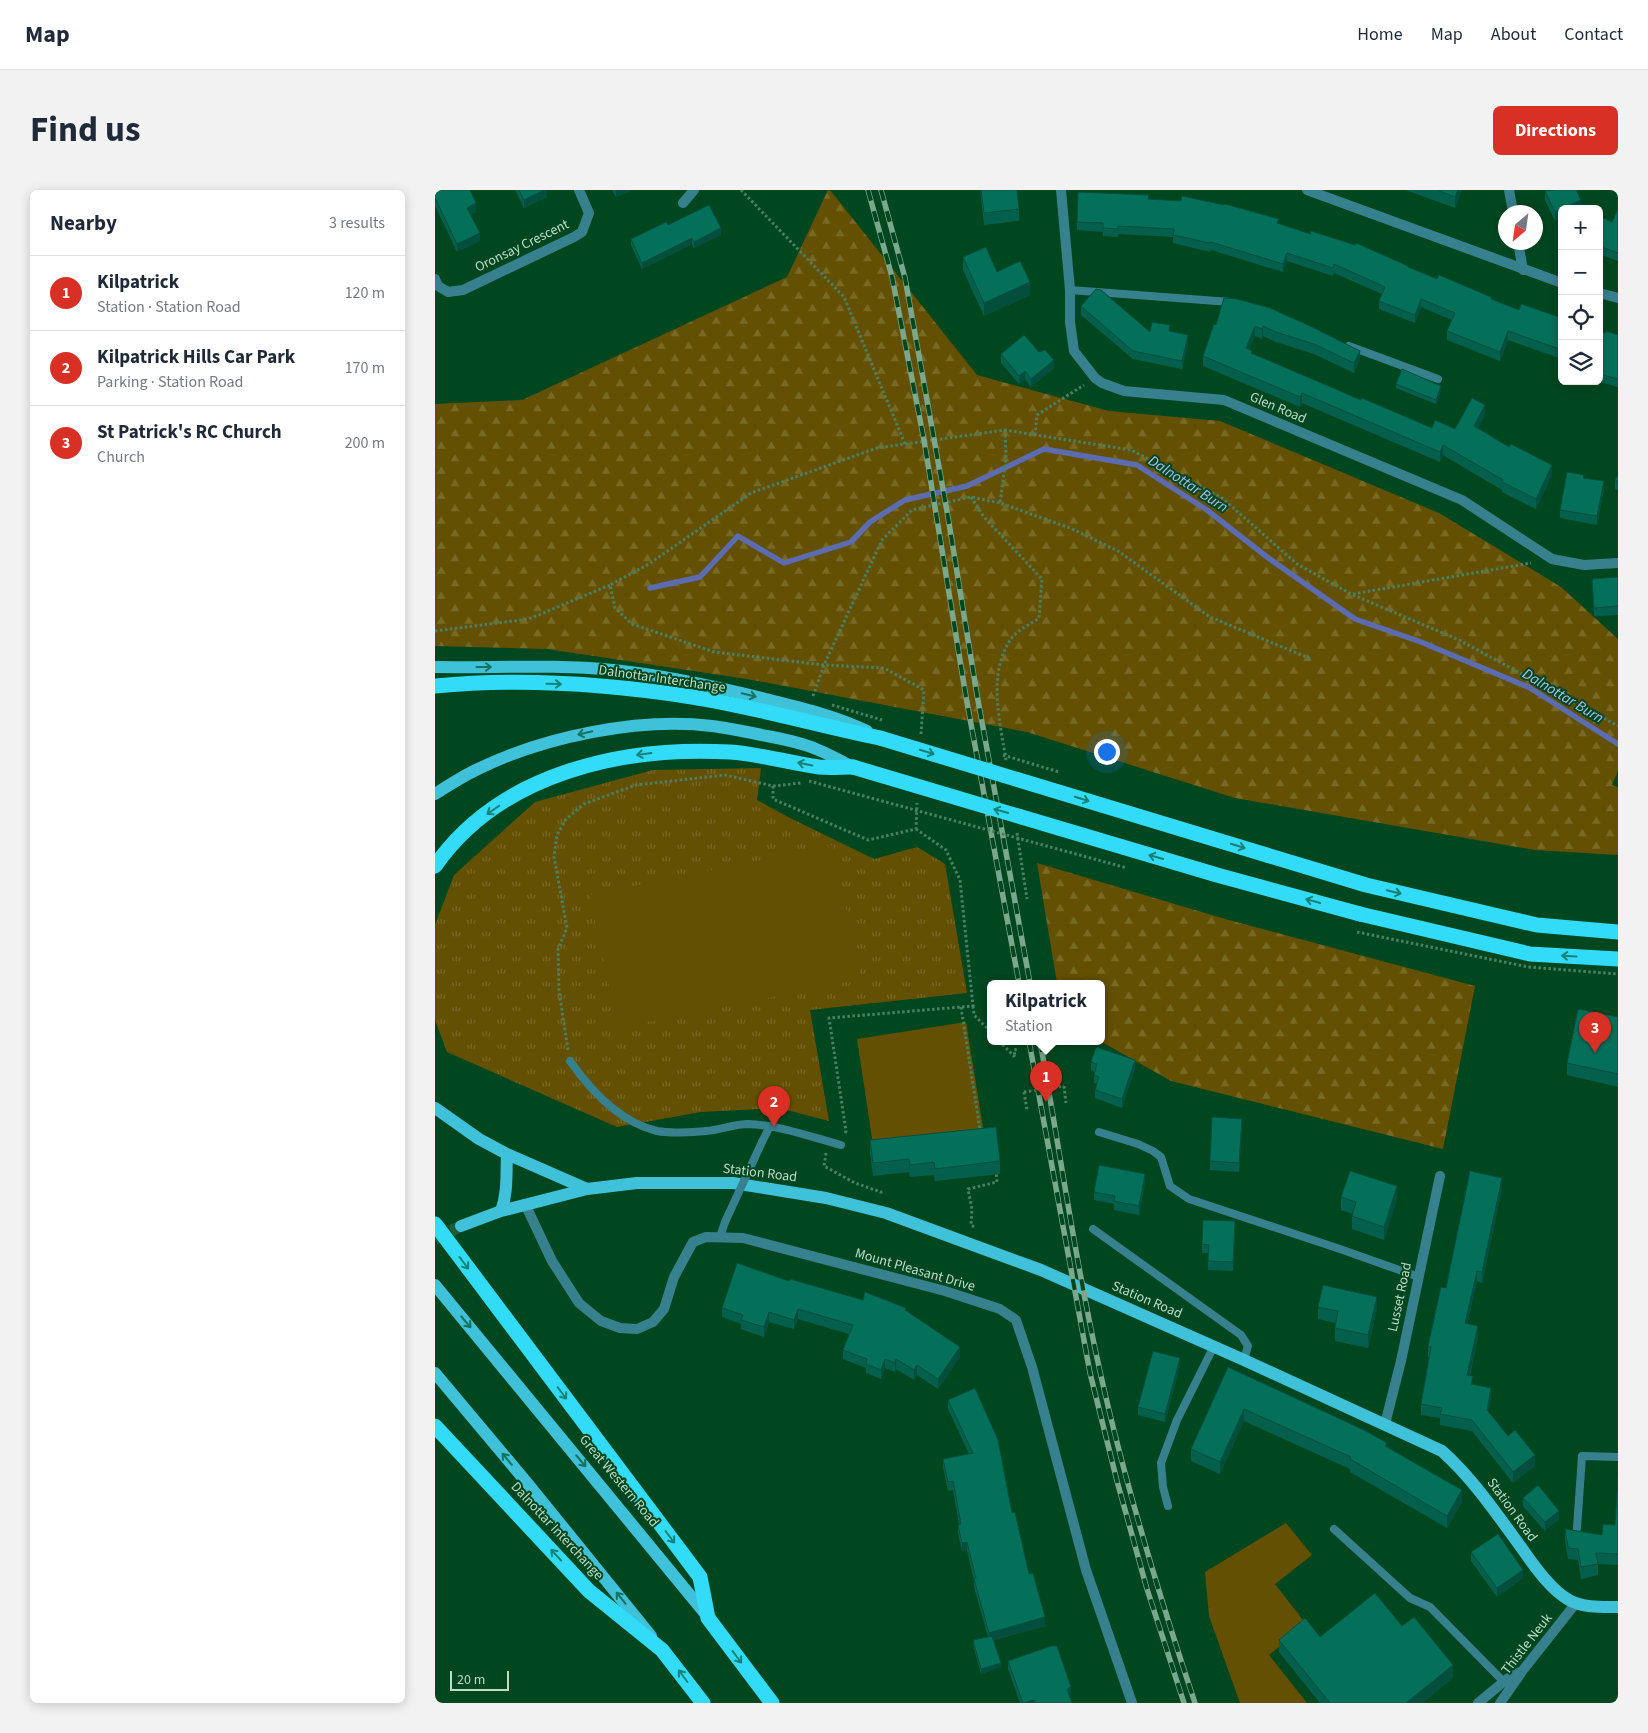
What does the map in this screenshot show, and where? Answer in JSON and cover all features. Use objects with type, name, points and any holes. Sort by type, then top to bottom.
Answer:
[{"type":"highway","name":"Dalnottar Interchange","points":[[435,686],[470,683],[584,684],[691,697],[768,712],[880,738],[1366,885],[1537,925],[1618,932]]},
{"type":"highway","points":[[435,866],[453,845],[486,815],[523,791],[555,776],[614,758],[667,751],[723,752],[769,757],[820,767],[853,767],[1208,872],[1360,914],[1530,954],[1618,959]]},
{"type":"highway","points":[[435,1224],[700,1577],[708,1618]]},
{"type":"highway","name":"Dalnottar Interchange","points":[[435,1426],[589,1590],[662,1650]]},
{"type":"highway","name":"Great Western Road","points":[[708,1618],[772,1703]]},
{"type":"highway","points":[[662,1650],[703,1703]]},
{"type":"main road","points":[[435,667],[578,667],[645,673],[695,682],[846,721],[880,738]]},
{"type":"main road","points":[[435,794],[478,768],[535,747],[589,732],[620,727],[683,724],[711,726],[775,738],[815,748],[853,767]]},
{"type":"main road","points":[[435,1108],[479,1139],[507,1154],[587,1189]]},
{"type":"main road","points":[[501,1211],[507,1184],[507,1154]]},
{"type":"main road","name":"Station Road","points":[[461,1226],[525,1204],[587,1189],[637,1183],[733,1183],[826,1198],[886,1213],[1041,1270],[1214,1346],[1442,1451],[1461,1467],[1544,1577],[1560,1594],[1576,1603],[1589,1606],[1618,1607]]},
{"type":"main road","name":"Great Western Road","points":[[435,1284],[708,1618]]},
{"type":"main road","points":[[435,1373],[662,1650]]},
{"type":"street","name":"Oronsay Crescent","points":[[435,279],[438,286],[448,292],[463,290],[574,237],[582,232],[589,213],[579,190]]},
{"type":"street","points":[[683,202],[694,190]]},
{"type":"street","name":"Glen Road","points":[[1061,190],[1070,322],[1074,351],[1095,378],[1102,383],[1124,391],[1224,400],[1462,500],[1552,559],[1584,565],[1618,563]]},
{"type":"street","points":[[1307,190],[1558,282]]},
{"type":"street","points":[[1509,190],[1512,205]]},
{"type":"street","points":[[1519,250],[1523,270]]},
{"type":"street","points":[[1603,294],[1618,298]]},
{"type":"street","name":"Lusset Road","points":[[1385,1424],[1401,1361],[1440,1176]]},
{"type":"street","name":"Mount Pleasant Drive","points":[[525,1204],[553,1261],[579,1303],[601,1321],[620,1328],[637,1329],[653,1322],[664,1309],[674,1277],[693,1242],[705,1237],[743,1238],[945,1291],[1000,1309],[1016,1320],[1032,1367],[1086,1570],[1132,1703]]},
{"type":"street","name":"Thistle Neuk","points":[[1500,1703],[1523,1670],[1576,1603]]},
{"type":"street","points":[[1478,1703],[1504,1682],[1523,1670]]},
{"type":"lane","points":[[1069,290],[1238,303]]},
{"type":"lane","points":[[1340,343],[1438,379]]},
{"type":"lane","points":[[569,1061],[584,1081],[616,1111],[633,1121],[657,1131],[708,1131],[746,1124],[770,1126],[841,1145]]},
{"type":"lane","points":[[719,1237],[770,1126]]},
{"type":"lane","points":[[1099,1132],[1153,1150],[1161,1157],[1170,1186],[1189,1199],[1419,1277]]},
{"type":"lane","points":[[1093,1230],[1241,1335],[1248,1346],[1245,1360]]},
{"type":"lane","points":[[1168,1506],[1163,1487],[1161,1463],[1177,1420],[1214,1346]]},
{"type":"lane","points":[[1577,1528],[1582,1456],[1618,1457]]},
{"type":"lane","points":[[1334,1529],[1410,1598],[1430,1607],[1504,1682]]},
{"type":"path","points":[[741,190],[844,296],[905,444]]},
{"type":"path","points":[[1035,436],[1037,415],[1095,378]]},
{"type":"path","points":[[1000,503],[1006,458],[1005,430]]},
{"type":"path","points":[[435,631],[529,619],[610,585],[649,564],[751,493],[877,448],[1005,430],[1131,450],[1222,498],[1297,564],[1351,594],[1459,640],[1618,726]]},
{"type":"path","points":[[971,497],[984,517],[1042,579],[1039,618],[1012,637],[1001,659],[996,698]]},
{"type":"path","points":[[812,698],[824,665],[882,540],[912,510],[971,497],[1000,503],[1070,528],[1118,551],[1211,617],[1311,659]]},
{"type":"path","points":[[1351,594],[1552,559]]},
{"type":"path","points":[[610,585],[615,608],[632,624],[714,652],[824,665]]},
{"type":"path","points":[[832,705],[888,722]]},
{"type":"path","points":[[916,730],[926,733]]},
{"type":"path","points":[[1001,754],[1066,774]]},
{"type":"path","points":[[569,1061],[559,991],[558,950],[567,928],[554,857],[557,835],[567,819],[584,804],[636,785],[725,775],[773,786],[809,782]]},
{"type":"path","points":[[916,829],[946,850],[960,880],[974,1014],[987,1028]]},
{"type":"path","points":[[841,1145],[846,1130],[829,1018],[973,1006]]},
{"type":"path","points":[[961,1007],[980,1130],[985,1128]]},
{"type":"path","points":[[1003,1045],[1015,1057],[1014,1050],[1018,1049]]},
{"type":"path","points":[[1027,1110],[1024,1092],[1064,1086],[1067,1103]]},
{"type":"path","points":[[827,1142],[824,1166],[855,1183],[881,1192],[886,1213]]},
{"type":"path","points":[[971,1225],[972,1209],[968,1189],[997,1182],[995,1164]]},
{"type":"green space","points":[[828,190],[830,190],[977,375],[1109,411],[1220,421],[1439,513],[1561,587],[1618,639],[1618,771],[1612,785],[1618,787],[1618,855],[1535,850],[1235,798],[1027,732],[747,679],[547,649],[435,646],[435,404],[522,400],[787,277]]},
{"type":"green space","points":[[761,768],[757,800],[790,818],[874,859],[917,847],[945,864],[967,993],[810,1010],[829,1121],[779,1108],[701,1112],[617,1127],[447,1052],[435,1020],[435,925],[454,875],[535,802],[653,770]]},
{"type":"green space","points":[[833,845],[861,979],[618,1028],[590,895]]},
{"type":"green space","points":[[1037,863],[1225,919],[1475,986],[1443,1149],[1171,1081],[1105,1044],[1105,980],[1056,980]]},
{"type":"green space","points":[[966,1022],[984,1134],[874,1151],[857,1039]]},
{"type":"green space","points":[[1286,1523],[1312,1555],[1275,1584],[1306,1624],[1269,1655],[1307,1703],[1240,1703],[1209,1616],[1205,1572]]},
{"type":"building","points":[[435,190],[470,190],[476,203],[467,208],[480,233],[457,244],[435,198]]},
{"type":"building","points":[[519,190],[544,190],[524,200]]},
{"type":"building","points":[[981,190],[1017,190],[1019,209],[984,213]]},
{"type":"building","points":[[1437,190],[1458,190],[1455,197]]},
{"type":"building","points":[[1576,190],[1581,200],[1570,205],[1558,205],[1558,211],[1555,212],[1545,191]]},
{"type":"building","points":[[1078,192],[1149,195],[1148,199],[1181,201],[1182,196],[1225,204],[1279,219],[1277,223],[1310,234],[1311,231],[1355,245],[1356,243],[1437,279],[1439,275],[1519,310],[1521,304],[1558,317],[1558,349],[1508,331],[1500,352],[1447,331],[1455,313],[1421,299],[1415,315],[1379,301],[1385,287],[1334,264],[1333,268],[1287,253],[1283,264],[1211,242],[1173,235],[1174,229],[1118,226],[1118,229],[1103,228],[1103,223],[1077,222]]},
{"type":"building","points":[[709,205],[721,228],[694,242],[692,238],[642,263],[631,239],[666,222],[668,225]]},
{"type":"building","points":[[1618,209],[1618,253],[1603,247],[1603,218],[1612,222]]},
{"type":"building","points":[[986,247],[997,272],[1020,261],[1030,282],[984,303],[963,257]]},
{"type":"building","points":[[1096,289],[1101,290],[1150,332],[1152,322],[1170,325],[1169,331],[1188,335],[1182,361],[1133,351],[1081,306]]},
{"type":"building","points":[[1224,298],[1237,299],[1270,308],[1360,351],[1354,363],[1314,344],[1263,326],[1262,329],[1255,326],[1246,348],[1252,351],[1251,353],[1361,400],[1362,398],[1432,428],[1435,420],[1455,429],[1472,398],[1485,405],[1474,426],[1509,447],[1511,444],[1552,465],[1536,499],[1502,482],[1503,480],[1443,445],[1440,452],[1302,393],[1300,397],[1203,356],[1214,324],[1216,325]]},
{"type":"building","points":[[1606,331],[1618,335],[1618,379],[1603,375],[1603,332]]},
{"type":"building","points":[[1024,335],[1039,352],[1045,350],[1054,360],[1031,379],[1025,371],[1019,376],[1001,354]]},
{"type":"building","points":[[1402,369],[1441,386],[1436,400],[1396,384]]},
{"type":"building","points":[[1567,472],[1584,475],[1583,478],[1604,481],[1597,516],[1560,510]]},
{"type":"building","points":[[1618,577],[1618,606],[1594,608],[1592,579]]},
{"type":"building","points":[[1578,1009],[1618,1017],[1618,1074],[1567,1063]]},
{"type":"building","points":[[1096,1047],[1135,1060],[1122,1099],[1095,1090],[1099,1077],[1094,1075],[1097,1064],[1091,1062]]},
{"type":"building","points":[[1212,1117],[1242,1119],[1239,1163],[1210,1161]]},
{"type":"building","points":[[996,1127],[1000,1161],[935,1169],[934,1162],[910,1165],[909,1159],[873,1163],[870,1140]]},
{"type":"building","points":[[1099,1165],[1145,1174],[1139,1206],[1114,1201],[1115,1196],[1094,1192]]},
{"type":"building","points":[[1350,1171],[1397,1186],[1384,1227],[1352,1216],[1356,1202],[1341,1197]]},
{"type":"building","points":[[1470,1171],[1502,1178],[1482,1272],[1477,1271],[1465,1323],[1478,1326],[1467,1375],[1473,1376],[1471,1384],[1491,1388],[1487,1410],[1508,1436],[1515,1430],[1535,1455],[1513,1472],[1472,1420],[1440,1414],[1442,1408],[1421,1404],[1431,1347],[1428,1346],[1441,1287],[1446,1288]]},
{"type":"building","points":[[1203,1220],[1235,1221],[1233,1262],[1208,1261],[1209,1245],[1202,1244]]},
{"type":"building","points":[[737,1263],[789,1281],[790,1279],[863,1300],[865,1292],[906,1308],[905,1310],[960,1347],[938,1379],[917,1365],[914,1370],[896,1359],[895,1363],[885,1359],[881,1370],[866,1364],[867,1359],[843,1350],[853,1325],[798,1309],[794,1320],[769,1312],[764,1327],[741,1320],[743,1315],[722,1308]]},
{"type":"building","points":[[1323,1285],[1377,1297],[1368,1335],[1335,1328],[1338,1311],[1318,1307]]},
{"type":"building","points":[[1153,1351],[1180,1358],[1165,1414],[1138,1407]]},
{"type":"building","points":[[1228,1367],[1364,1430],[1387,1443],[1385,1446],[1462,1490],[1447,1516],[1350,1459],[1351,1457],[1244,1409],[1220,1462],[1191,1449]]},
{"type":"building","points":[[975,1388],[998,1440],[1012,1513],[1015,1512],[1029,1574],[1033,1573],[1045,1617],[989,1633],[974,1579],[976,1578],[967,1542],[962,1543],[958,1525],[961,1524],[953,1481],[948,1482],[943,1459],[973,1453],[948,1400]]},
{"type":"building","points":[[1618,1476],[1618,1554],[1596,1553],[1598,1564],[1581,1567],[1578,1549],[1568,1548],[1565,1529],[1602,1535],[1603,1524],[1615,1525]]},
{"type":"building","points":[[1538,1485],[1559,1511],[1545,1522],[1523,1498]]},
{"type":"building","points":[[1498,1534],[1523,1570],[1497,1588],[1471,1552]]},
{"type":"building","points":[[1375,1593],[1402,1626],[1414,1617],[1453,1665],[1406,1703],[1330,1703],[1279,1640],[1305,1618],[1320,1637]]},
{"type":"building","points":[[992,1636],[1001,1663],[981,1669],[973,1640]]},
{"type":"building","points":[[1051,1646],[1057,1646],[1071,1687],[1067,1689],[1072,1703],[1036,1703],[1034,1700],[1023,1703],[1008,1661]]},
{"type":"waterway","name":"Dalnottar Burn","points":[[650,588],[700,577],[738,536],[784,563],[851,542],[870,522],[905,500],[967,486],[1044,449],[1137,465],[1207,510],[1267,557],[1355,619],[1421,642],[1530,688],[1618,744]]},
{"type":"tunnel","points":[[435,1239],[461,1226]]},
{"type":"railway","points":[[868,190],[892,277],[924,440],[966,697],[1018,980]]},
{"type":"railway","points":[[881,190],[905,278],[948,517],[977,695],[1029,980]]},
{"type":"railway","points":[[1030,1045],[1090,1373],[1147,1589],[1184,1703]]},
{"type":"railway","points":[[1041,1045],[1076,1250],[1101,1376],[1121,1459],[1144,1541],[1195,1703]]},
{"type":"place","name":"St Patrick's RC Church","points":[[1595,1053]]},
{"type":"place","name":"Kilpatrick","points":[[1046,1102]]},
{"type":"place","name":"Kilpatrick Hills Car Park","points":[[774,1127]]}]
